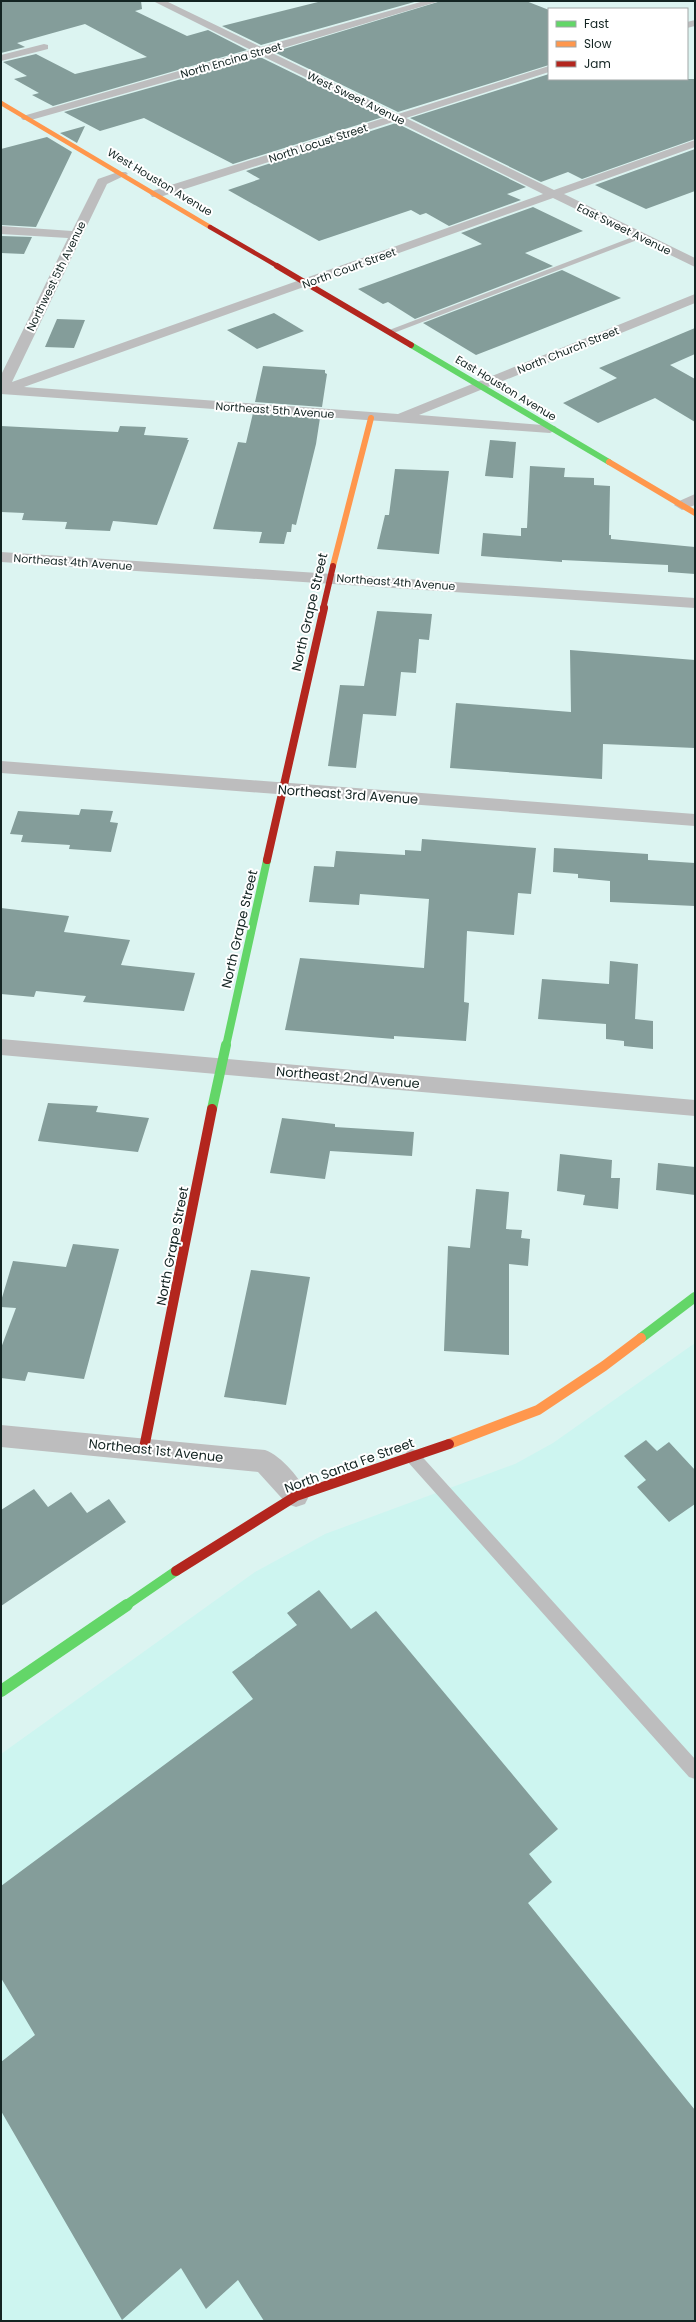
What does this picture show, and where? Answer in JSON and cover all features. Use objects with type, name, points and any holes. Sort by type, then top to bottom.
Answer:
[{"type":"street","name":"West Sweet Avenue","points":[[158,1],[553,194]]},
{"type":"street","name":"North Encina Street","points":[[27,118],[262,52],[435,1]]},
{"type":"street","points":[[1,58],[44,46]]},
{"type":"street","name":"North Locust Street","points":[[156,194],[548,69]]},
{"type":"street","name":"West Houston Avenue","points":[[1,102],[306,283]]},
{"type":"street","name":"North Court Street","points":[[1,390],[306,283],[695,143]]},
{"type":"street","name":"Northwest 5th Avenue","points":[[1,390],[102,182],[122,174]]},
{"type":"street","name":"East Sweet Avenue","points":[[553,194],[695,263]]},
{"type":"street","points":[[1,230],[75,235]]},
{"type":"street","name":"East Houston Avenue","points":[[306,283],[550,429],[691,506]]},
{"type":"street","name":"North Church Street","points":[[395,419],[695,298]]},
{"type":"street","name":"Northeast 5th Avenue","points":[[1,390],[371,418],[550,429]]},
{"type":"street","name":"North Grape Street","points":[[144,1448],[221,1066],[330,578],[371,418]]},
{"type":"street","name":"Northeast 4th Avenue","points":[[1,557],[695,603]]},
{"type":"street","name":"Northeast 3rd Avenue","points":[[1,767],[283,790],[695,820]]},
{"type":"street","name":"Northeast 2nd Avenue","points":[[1,1047],[695,1108]]},
{"type":"street","name":"North Santa Fe Street","points":[[1,1691],[190,1561],[296,1496],[484,1432],[538,1410],[604,1366],[695,1297]]},
{"type":"street","name":"Northeast 1st Avenue","points":[[1,1436],[144,1448],[265,1461],[296,1496]]},
{"type":"lane","points":[[388,332],[642,237]]},
{"type":"lane","points":[[412,1456],[695,1771]]},
{"type":"shaded area","points":[[695,1343],[695,2321],[1,2321],[1,1754],[255,1572],[325,1534],[515,1464],[553,1443]]},
{"type":"building","points":[[1,1],[141,1],[142,9],[135,11],[187,36],[208,30],[247,50],[53,106],[32,95],[39,93],[14,79],[27,76],[3,62],[36,54],[75,74],[147,57],[85,24],[17,43],[25,47],[1,53]]},
{"type":"building","points":[[322,1],[418,1],[261,45],[222,26]]},
{"type":"building","points":[[441,1],[526,1],[548,10],[548,65],[398,112],[274,52]]},
{"type":"building","points":[[260,57],[383,117],[233,164],[144,118],[100,131],[64,112]]},
{"type":"building","points":[[548,74],[548,80],[695,79],[695,139],[582,179],[568,172],[541,182],[410,118]]},
{"type":"building","points":[[396,123],[526,187],[507,194],[521,200],[449,226],[426,213],[420,215],[411,210],[319,241],[228,190],[260,179],[246,171]]},
{"type":"building","points":[[85,126],[77,143],[60,133]]},
{"type":"building","points":[[47,137],[72,152],[36,227],[1,225],[1,149]]},
{"type":"building","points":[[695,149],[695,191],[646,209],[595,185]]},
{"type":"building","points":[[533,207],[583,231],[525,253],[553,266],[415,319],[388,302],[383,304],[358,289],[482,244],[461,233]]},
{"type":"building","points":[[1,236],[32,237],[24,254],[1,253]]},
{"type":"building","points":[[562,270],[621,298],[476,355],[423,323]]},
{"type":"building","points":[[274,313],[304,331],[257,349],[227,330]]},
{"type":"building","points":[[57,319],[85,320],[74,348],[45,347]]},
{"type":"building","points":[[695,328],[695,354],[670,365],[695,379],[695,422],[655,398],[598,423],[563,403],[617,378],[599,368]]},
{"type":"building","points":[[263,366],[325,370],[325,373],[327,374],[322,407],[255,402]]},
{"type":"building","points":[[253,413],[320,418],[316,444],[296,525],[292,524],[291,532],[287,532],[284,544],[259,543],[262,532],[213,529],[238,442],[246,443]]},
{"type":"building","points":[[1,426],[118,432],[120,426],[146,427],[144,435],[188,438],[187,440],[189,440],[157,525],[113,521],[110,531],[65,529],[67,522],[22,520],[24,513],[1,512]]},
{"type":"building","points":[[490,440],[516,442],[513,478],[485,476]]},
{"type":"building","points":[[530,466],[565,468],[564,477],[594,478],[594,485],[610,486],[609,535],[611,535],[611,539],[695,547],[695,574],[668,572],[668,565],[562,560],[562,562],[481,556],[483,533],[521,536],[521,528],[527,528]]},
{"type":"building","points":[[395,469],[449,471],[439,554],[377,549],[385,515],[389,515]]},
{"type":"building","points":[[377,611],[432,614],[429,640],[419,639],[416,673],[401,672],[396,716],[363,714],[356,768],[328,766],[340,685],[364,686]]},
{"type":"building","points":[[570,650],[695,660],[695,748],[603,744],[602,779],[450,768],[456,703],[571,712]]},
{"type":"building","points":[[81,809],[113,811],[110,822],[118,823],[111,852],[69,849],[70,845],[21,842],[23,835],[10,834],[18,811],[79,815]]},
{"type":"building","points":[[422,839],[536,848],[531,894],[518,893],[514,935],[467,931],[464,1002],[469,1003],[466,1041],[394,1036],[394,1039],[285,1030],[300,958],[424,968],[429,899],[360,894],[359,905],[309,902],[314,866],[334,867],[336,851],[405,855],[405,850],[421,851]]},
{"type":"building","points":[[554,848],[648,854],[648,860],[695,863],[695,906],[610,902],[610,881],[578,878],[578,874],[553,872]]},
{"type":"building","points":[[1,908],[69,916],[64,932],[130,940],[121,965],[195,973],[184,1011],[83,1002],[86,996],[36,991],[34,997],[1,994]]},
{"type":"building","points":[[610,961],[638,964],[635,1019],[653,1021],[653,1049],[624,1046],[624,1041],[606,1039],[606,1024],[538,1019],[542,979],[609,984]]},
{"type":"building","points":[[48,1103],[98,1106],[96,1112],[149,1118],[138,1152],[38,1141]]},
{"type":"building","points":[[282,1118],[335,1124],[335,1127],[414,1132],[412,1156],[330,1151],[325,1179],[270,1173]]},
{"type":"building","points":[[560,1154],[612,1160],[611,1178],[620,1178],[618,1209],[583,1205],[585,1195],[557,1191]]},
{"type":"building","points":[[658,1163],[695,1167],[695,1195],[656,1190]]},
{"type":"building","points":[[476,1189],[509,1192],[506,1229],[522,1230],[521,1238],[530,1239],[528,1266],[509,1264],[509,1355],[444,1351],[448,1246],[470,1248]]},
{"type":"building","points":[[73,1244],[119,1249],[84,1379],[28,1372],[25,1381],[1,1378],[1,1348],[16,1308],[1,1307],[1,1301],[13,1261],[66,1267]]},
{"type":"building","points":[[251,1270],[310,1277],[286,1405],[224,1397]]},
{"type":"building","points":[[646,1440],[657,1451],[669,1442],[695,1470],[695,1504],[669,1522],[637,1487],[646,1480],[624,1456]]},
{"type":"building","points":[[34,1489],[48,1507],[71,1492],[87,1513],[109,1499],[126,1522],[1,1606],[1,1510]]},
{"type":"building","points":[[319,1590],[351,1629],[376,1611],[558,1829],[529,1854],[552,1882],[528,1903],[695,2110],[695,2321],[264,2321],[238,2280],[206,2309],[181,2268],[122,2320],[1,2111],[1,2062],[35,2035],[1,1978],[1,1886],[253,1699],[232,1672],[297,1625],[287,1613]]},
{"type":"traffic: fast","points":[[411,345],[609,462]]},
{"type":"traffic: fast","points":[[212,1109],[267,860]]},
{"type":"traffic: fast","points":[[641,1338],[695,1297]]},
{"type":"traffic: fast","points":[[1,1691],[176,1571]]},
{"type":"traffic: slow","points":[[1,103],[210,227]]},
{"type":"traffic: slow","points":[[333,566],[371,418]]},
{"type":"traffic: slow","points":[[609,462],[695,513]]},
{"type":"traffic: slow","points":[[449,1444],[538,1410],[604,1366],[641,1338]]},
{"type":"traffic: jam","points":[[210,227],[411,345]]},
{"type":"traffic: jam","points":[[267,860],[333,566]]},
{"type":"traffic: jam","points":[[144,1448],[212,1109]]},
{"type":"traffic: jam","points":[[176,1571],[296,1496],[449,1444]]}]
